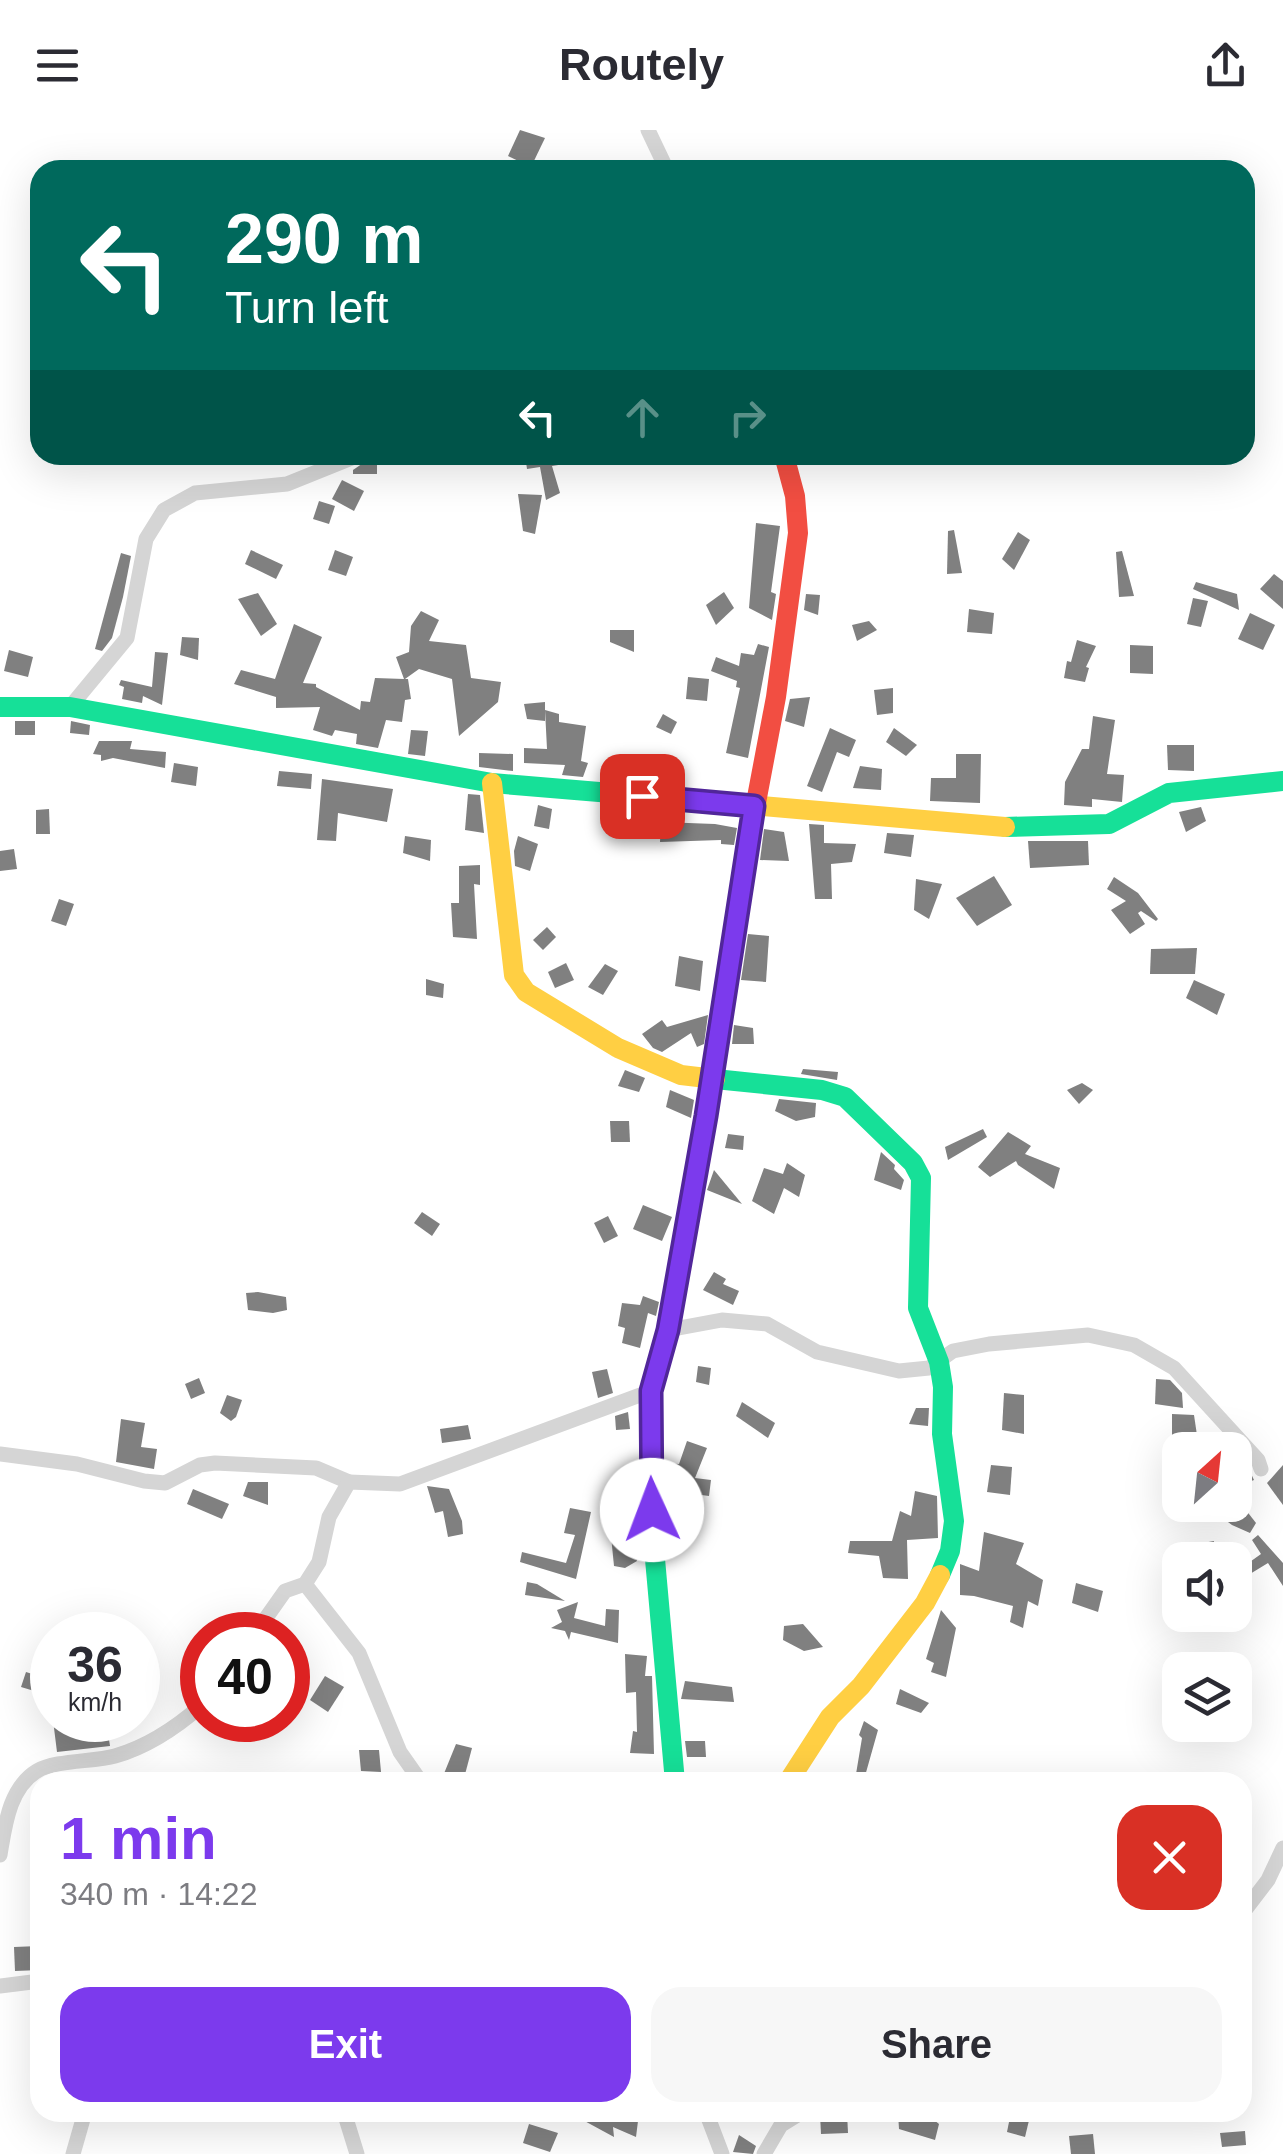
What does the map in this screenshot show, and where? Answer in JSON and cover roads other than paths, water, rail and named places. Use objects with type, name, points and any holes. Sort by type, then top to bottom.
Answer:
[{"type":"street","points":[[648,130],[662,160]]},
{"type":"street","points":[[70,707],[126,638],[146,539],[164,510],[195,493],[287,484],[334,465]]},
{"type":"street","points":[[674,1772],[654,1548],[651,1391],[668,1330],[754,806],[776,697],[798,533],[786,465]]},
{"type":"street","points":[[0,707],[70,707],[492,782],[1003,827],[1109,824],[1169,793],[1283,780]]},
{"type":"street","points":[[492,782],[514,975],[526,992],[618,1048],[681,1074],[822,1090],[844,1096],[913,1163],[921,1178],[918,1308],[943,1388],[942,1434],[954,1521],[950,1551],[925,1604],[860,1686],[830,1717],[794,1772]]},
{"type":"street","points":[[668,1330],[722,1320],[766,1324],[817,1352],[899,1371],[929,1368],[952,1351],[989,1344],[1088,1335],[1134,1345],[1174,1368],[1258,1460],[1261,1469]]},
{"type":"street","points":[[0,1454],[77,1464],[165,1484],[200,1465],[215,1463],[316,1468],[349,1482],[400,1484],[651,1391]]},
{"type":"street","points":[[270,1612],[285,1591],[305,1584],[319,1562],[329,1517],[349,1482]]},
{"type":"street","points":[[305,1584],[358,1653],[400,1752],[415,1772]]},
{"type":"street","points":[[37,1772],[117,1756],[180,1723]]},
{"type":"street","points":[[0,1855],[8,1811],[21,1786],[30,1778]]},
{"type":"street","points":[[1252,1901],[1268,1880],[1283,1848]]},
{"type":"street","points":[[0,1986],[30,1982]]},
{"type":"street","points":[[74,2154],[82,2122]]},
{"type":"street","points":[[347,2122],[357,2154]]},
{"type":"street","points":[[710,2122],[722,2154]]},
{"type":"street","points":[[764,2154],[786,2122]]}]
